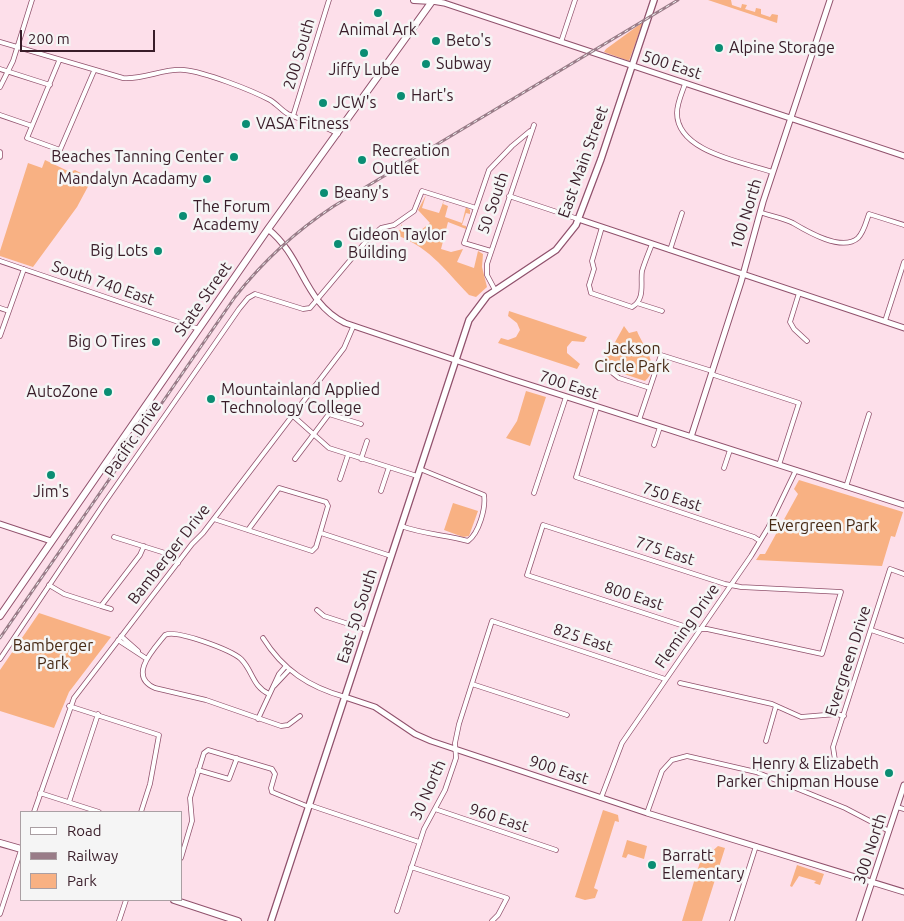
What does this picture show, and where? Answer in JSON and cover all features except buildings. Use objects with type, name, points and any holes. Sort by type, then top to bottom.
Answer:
[{"type":"main road","name":"500 East","points":[[414,0],[432,0]]},
{"type":"main road","name":"State Street","points":[[0,616],[268,230],[432,0]]},
{"type":"main road","name":"East Main Street","points":[[469,320],[478,306],[494,290],[556,250],[567,239],[578,219],[654,0]]},
{"type":"main road","name":"East 50 South","points":[[271,921],[469,320]]},
{"type":"main road","points":[[0,843],[20,849]]},
{"type":"main road","points":[[177,901],[238,921]]},
{"type":"street","points":[[0,88],[18,48],[32,0]]},
{"type":"street","name":"200 South","points":[[293,116],[329,0]]},
{"type":"street","name":"500 East","points":[[432,0],[904,156]]},
{"type":"street","points":[[561,42],[575,0]]},
{"type":"street","name":"100 North","points":[[691,437],[772,172],[830,0]]},
{"type":"street","points":[[0,42],[94,71],[134,79],[174,70],[192,72],[257,94],[293,116],[328,128],[338,134]]},
{"type":"street","points":[[59,61],[27,138],[60,150],[94,71]]},
{"type":"street","points":[[0,69],[50,85]]},
{"type":"street","points":[[685,84],[677,115],[678,124],[689,140],[702,148],[772,172]]},
{"type":"street","points":[[0,115],[32,126]]},
{"type":"street","name":"50 South","points":[[494,290],[486,272],[491,251],[530,132],[534,125]]},
{"type":"street","points":[[491,251],[464,243],[488,170],[512,146],[530,132]]},
{"type":"street","points":[[316,300],[381,228],[394,224],[410,215],[418,204],[422,191],[476,208]]},
{"type":"street","points":[[510,196],[904,328]]},
{"type":"street","points":[[670,250],[682,212]]},
{"type":"street","points":[[760,212],[788,221],[805,232],[842,243],[852,242],[861,234],[869,214],[904,225]]},
{"type":"street","points":[[602,227],[592,261],[594,269],[589,285],[591,293],[632,307],[637,304],[644,284],[642,271],[652,244]]},
{"type":"street","name":"700 East","points":[[268,230],[292,253],[316,300],[330,314],[354,327],[454,361],[904,505]]},
{"type":"street","name":"South 740 East","points":[[0,261],[199,329]]},
{"type":"street","points":[[885,322],[904,263]]},
{"type":"street","points":[[0,336],[24,269]]},
{"type":"street","points":[[799,293],[790,322],[794,329],[807,341]]},
{"type":"street","name":"Pacific Drive","points":[[0,659],[228,322],[248,298],[258,294],[303,309],[310,308],[316,300]]},
{"type":"street","points":[[637,304],[662,311]]},
{"type":"street","points":[[0,308],[10,311]]},
{"type":"street","name":"Bamberger Drive","points":[[34,811],[69,706],[347,344],[354,327]]},
{"type":"street","points":[[639,420],[661,354],[800,403],[779,465]]},
{"type":"street","points":[[609,370],[619,378],[650,388]]},
{"type":"street","points":[[534,492],[566,397]]},
{"type":"street","name":"750 East","points":[[597,407],[576,478],[754,537],[760,541]]},
{"type":"street","points":[[295,458],[329,414],[361,424]]},
{"type":"street","points":[[846,487],[869,414]]},
{"type":"street","points":[[292,415],[329,448],[418,476]]},
{"type":"street","points":[[654,445],[660,427]]},
{"type":"street","points":[[361,459],[368,441]]},
{"type":"street","points":[[724,468],[730,450]]},
{"type":"street","points":[[340,479],[348,455]]},
{"type":"street","points":[[381,491],[389,467]]},
{"type":"street","points":[[401,526],[421,534],[438,534],[468,541],[474,536],[485,502],[484,495],[420,469]]},
{"type":"street","name":"Fleming Drive","points":[[601,798],[618,748],[760,541],[796,470]]},
{"type":"street","points":[[214,518],[248,530],[312,551],[316,547],[321,533],[328,506],[326,502],[281,487],[248,530]]},
{"type":"street","points":[[0,524],[51,541]]},
{"type":"street","name":"775 East","points":[[527,575],[543,525],[731,585],[841,592],[822,654]]},
{"type":"street","points":[[321,533],[391,556]]},
{"type":"street","points":[[114,537],[165,553],[178,562]]},
{"type":"street","points":[[101,606],[140,555],[144,546]]},
{"type":"street","name":"Evergreen Drive","points":[[835,760],[834,747],[890,569],[904,574]]},
{"type":"street","name":"800 East","points":[[527,575],[693,629],[822,654]]},
{"type":"street","points":[[49,585],[64,594],[112,609]]},
{"type":"street","points":[[318,610],[324,616],[367,630]]},
{"type":"street","name":"825 East","points":[[492,621],[665,679]]},
{"type":"street","name":"30 North","points":[[397,911],[419,842],[447,784],[456,755],[459,724],[492,621]]},
{"type":"street","points":[[871,630],[904,641]]},
{"type":"street","points":[[270,692],[258,688],[246,665],[234,654],[176,633],[165,635],[143,664],[143,676],[151,686],[206,700],[258,719],[284,726],[300,716]]},
{"type":"street","points":[[121,636],[146,659]]},
{"type":"street","name":"900 East","points":[[263,638],[287,669],[314,687],[381,710],[422,737],[601,798],[904,892]]},
{"type":"street","points":[[118,640],[139,653]]},
{"type":"street","points":[[258,719],[270,692],[287,669]]},
{"type":"street","points":[[472,684],[567,715]]},
{"type":"street","points":[[680,684],[776,706],[801,717],[837,714],[844,716]]},
{"type":"street","points":[[69,706],[159,735],[150,784],[141,811]]},
{"type":"street","points":[[766,741],[776,706]]},
{"type":"street","points":[[69,802],[98,714]]},
{"type":"street","points":[[182,855],[191,828],[190,798],[204,754],[208,750],[275,770],[271,788],[272,792],[419,842]]},
{"type":"street","points":[[647,812],[660,775],[665,767],[676,758],[693,756],[728,767],[756,772],[845,808],[889,831]]},
{"type":"street","points":[[198,770],[229,780],[237,758]]},
{"type":"street","name":"300 North","points":[[859,921],[904,785]]},
{"type":"street","points":[[40,793],[96,811]]},
{"type":"street","points":[[897,807],[904,809]]},
{"type":"street","name":"960 East","points":[[435,809],[556,850]]},
{"type":"street","points":[[732,921],[756,846]]},
{"type":"street","points":[[0,914],[20,852]]},
{"type":"street","points":[[411,867],[506,898],[498,915],[492,921]]},
{"type":"street","points":[[119,921],[126,901]]},
{"type":"green space","points":[[708,0],[731,0],[732,5],[741,8],[742,4],[747,5],[745,9],[755,12],[756,8],[761,9],[761,14],[770,17],[772,14],[778,15],[777,23]]},
{"type":"green space","points":[[643,22],[629,61],[604,52],[606,49]]},
{"type":"green space","points":[[45,160],[70,172],[75,170],[92,179],[77,207],[33,267],[0,256],[0,251],[28,163],[42,168]]},
{"type":"green space","points":[[426,195],[422,208],[439,213],[444,200],[443,204],[448,206],[445,217],[462,223],[466,207],[470,210],[470,214],[466,213],[462,225],[466,226],[466,229],[448,222],[441,249],[451,252],[463,249],[457,262],[474,268],[478,251],[483,254],[482,267],[487,287],[476,297],[469,295],[425,251],[404,238],[391,233],[402,229],[401,224],[411,238],[430,223],[418,210]]},
{"type":"green space","points":[[509,311],[587,337],[584,342],[572,341],[567,347],[567,353],[580,364],[577,369],[498,343],[501,338],[508,340],[516,337],[520,330],[517,323],[508,316]]},
{"type":"green space","name":"Jackson Circle Park","points":[[624,326],[629,333],[637,331],[649,356],[652,369],[645,381],[621,373],[618,365],[612,360],[601,363],[609,353]]},
{"type":"green space","points":[[526,391],[546,397],[530,446],[506,438],[517,421]]},
{"type":"green space","name":"Evergreen Park","points":[[799,480],[903,512],[895,537],[891,536],[882,566],[756,560],[760,554],[765,554],[798,494],[794,489]]},
{"type":"green space","points":[[453,503],[478,511],[469,536],[463,537],[444,530]]},
{"type":"green space","name":"Bamberger Park","points":[[39,613],[111,637],[69,692],[54,728],[0,711],[0,670]]},
{"type":"green space","points":[[603,810],[618,815],[619,822],[615,821],[594,888],[598,890],[595,898],[585,900],[575,897]]},
{"type":"green space","points":[[627,840],[647,846],[644,859],[628,854],[626,858],[622,857]]},
{"type":"green space","points":[[718,846],[725,848],[702,921],[682,921],[700,862]]},
{"type":"green space","points":[[797,865],[824,874],[820,885],[814,883],[816,881],[799,876],[792,887],[790,886]]},
{"type":"railway","points":[[0,638],[235,297],[281,247],[334,206],[678,0]]},
{"type":"place","name":"Animal Ark","points":[[378,13]]},
{"type":"place","name":"Beto's","points":[[436,41]]},
{"type":"place","name":"Alpine Storage","points":[[719,48]]},
{"type":"place","name":"Jiffy Lube","points":[[364,53]]},
{"type":"place","name":"Subway","points":[[426,64]]},
{"type":"place","name":"Hart's","points":[[401,96]]},
{"type":"place","name":"JCW's","points":[[323,103]]},
{"type":"place","name":"VASA Fitness","points":[[246,124]]},
{"type":"place","name":"Beaches Tanning Center","points":[[234,157]]},
{"type":"place","name":"Recreation Outlet","points":[[362,160]]},
{"type":"place","name":"Mandalyn Acadamy","points":[[207,179]]},
{"type":"place","name":"Beany's","points":[[324,193]]},
{"type":"place","name":"The Forum Academy","points":[[183,216]]},
{"type":"place","name":"Gideon Taylor Building","points":[[338,244]]},
{"type":"place","name":"Big Lots","points":[[158,251]]},
{"type":"place","name":"Big O Tires","points":[[156,342]]},
{"type":"place","name":"AutoZone","points":[[108,392]]},
{"type":"place","name":"Mountainland Applied Technology College","points":[[211,399]]},
{"type":"place","name":"Jim's","points":[[51,475]]},
{"type":"place","name":"Henry & Elizabeth Parker Chipman House","points":[[889,773]]},
{"type":"place","name":"Barratt Elementary","points":[[652,865]]}]
